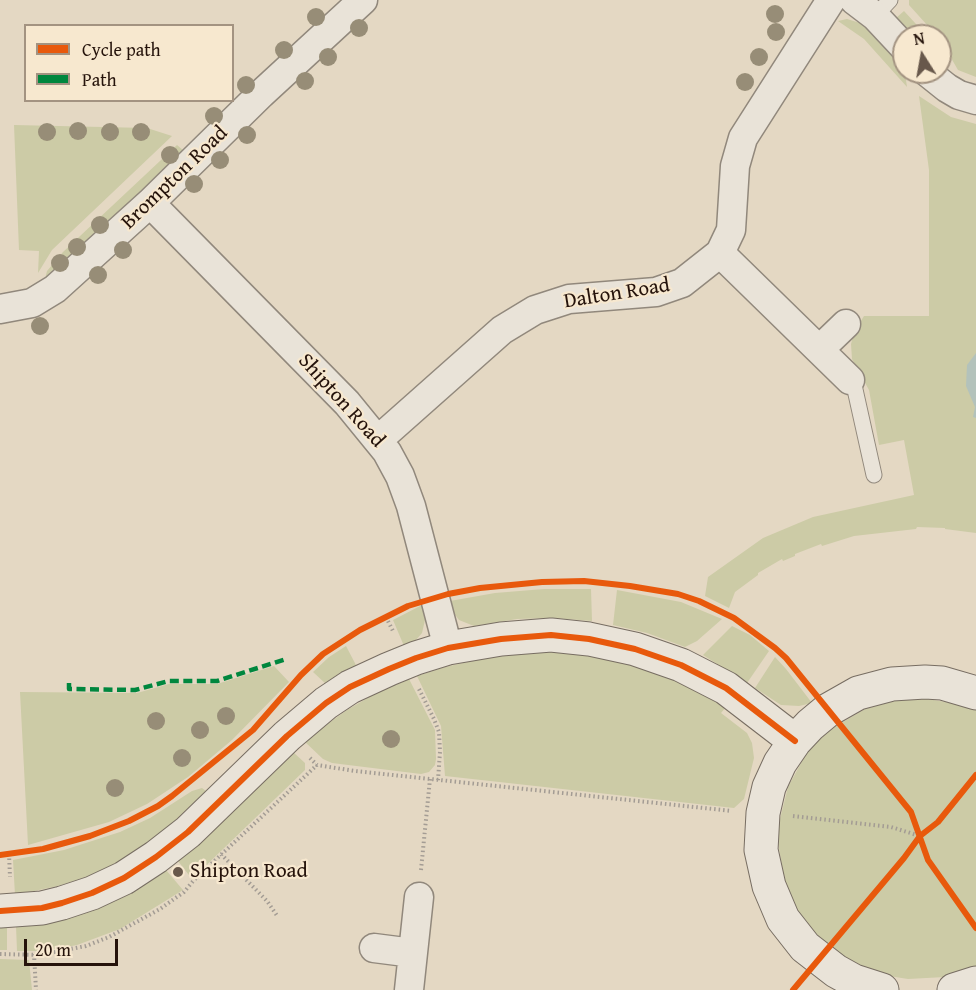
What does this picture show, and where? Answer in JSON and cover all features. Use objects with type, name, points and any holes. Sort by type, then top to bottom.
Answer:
[{"type":"street","name":"Brompton Road","points":[[0,309],[25,305],[48,294],[150,203],[261,94],[363,0]]},
{"type":"street","name":"Dalton Road","points":[[378,440],[502,330],[536,310],[569,299],[656,292],[682,283],[720,253],[731,230],[735,166],[743,138],[831,0]]},
{"type":"street","points":[[873,6],[892,31]]},
{"type":"street","points":[[942,84],[976,100]]},
{"type":"street","name":"Shipton Road","points":[[150,203],[347,404],[378,440],[393,462],[407,492],[448,648]]},
{"type":"street","points":[[720,253],[850,380]]},
{"type":"street","points":[[820,349],[846,324]]},
{"type":"street","points":[[0,910],[42,908],[62,903],[92,893],[124,878],[188,832],[287,736],[326,703],[350,687],[406,661],[448,648],[501,639],[551,635],[589,639],[635,649],[681,665],[726,688],[795,741]]},
{"type":"street","points":[[882,990],[854,981],[836,971],[805,947],[788,926],[775,903],[764,869],[761,850],[763,813],[769,787],[780,763],[795,741],[828,710],[842,701],[875,687],[909,682],[950,685],[976,693]]},
{"type":"street","points":[[409,990],[419,897]]},
{"type":"street","points":[[374,948],[413,953]]},
{"type":"street","points":[[954,990],[976,983]]},
{"type":"lane","points":[[850,380],[854,385],[874,475]]},
{"type":"path","points":[[377,621],[419,601],[434,598]]},
{"type":"path","points":[[386,617],[439,732],[438,780]]},
{"type":"path","points":[[287,736],[316,765],[438,780],[891,827],[920,836]]},
{"type":"path","points":[[419,897],[430,779]]},
{"type":"path","points":[[917,828],[922,844]]},
{"type":"path","points":[[914,843],[929,829]]},
{"type":"path","points":[[0,855],[15,854]]},
{"type":"path","points":[[221,854],[267,901],[278,916]]},
{"type":"path","points":[[34,954],[36,990]]},
{"type":"green space","points":[[909,0],[976,0],[976,77],[958,70],[952,60],[952,24],[926,24],[909,5]]},
{"type":"green space","points":[[904,11],[916,24],[901,24],[896,18]]},
{"type":"green space","points":[[847,19],[860,23],[877,36],[892,53],[892,70],[864,39],[838,21]]},
{"type":"green space","points":[[919,96],[951,117],[976,124],[976,533],[945,528],[917,527],[916,529],[854,536],[822,546],[821,544],[783,561],[782,559],[758,573],[735,592],[729,608],[705,596],[708,577],[763,538],[813,517],[914,495],[904,440],[879,445],[869,390],[852,359],[851,344],[855,330],[864,316],[929,316],[929,170]]},
{"type":"green space","points":[[14,125],[147,128],[172,136],[52,250],[38,273],[39,251],[19,250]]},
{"type":"green space","points":[[177,145],[184,151],[63,268],[44,283],[47,271],[63,252]]},
{"type":"green space","points":[[544,589],[591,589],[592,621],[553,618],[517,619],[474,626],[459,620],[453,612],[450,601],[495,593]]},
{"type":"green space","points":[[617,590],[681,602],[722,619],[697,641],[685,647],[647,633],[613,625]]},
{"type":"green space","points":[[422,605],[425,620],[422,633],[416,640],[404,646],[393,620]]},
{"type":"green space","points":[[732,626],[750,635],[769,651],[747,683],[703,655]]},
{"type":"green space","points":[[346,646],[357,667],[327,685],[313,672],[329,657]]},
{"type":"green space","points":[[548,651],[582,654],[644,667],[696,689],[726,707],[721,713],[747,733],[752,743],[754,758],[744,799],[734,808],[445,776],[441,726],[417,676],[445,667],[504,654]]},
{"type":"green space","points":[[775,657],[812,703],[799,706],[781,705],[755,688]]},
{"type":"green space","points":[[274,666],[289,682],[232,740],[188,777],[147,804],[109,822],[28,845],[20,692],[137,693],[169,684],[217,684]]},
{"type":"green space","points":[[409,679],[435,730],[436,759],[435,765],[429,772],[421,774],[332,763],[323,759],[304,741],[347,710],[378,692]]},
{"type":"green space","points":[[921,698],[958,704],[976,710],[976,967],[945,977],[908,979],[889,976],[854,964],[823,942],[799,913],[784,879],[778,842],[779,823],[788,787],[806,754],[819,740],[833,728],[865,709],[902,699]]},
{"type":"green space","points":[[293,752],[305,763],[305,770],[192,879],[178,861]]},
{"type":"green space","points":[[202,788],[206,791],[172,824],[133,854],[87,877],[15,895],[13,860],[64,850],[120,832],[150,818],[192,791]]},
{"type":"green space","points":[[166,870],[183,890],[120,929],[77,945],[45,951],[17,951],[16,926],[32,924],[135,890]]},
{"type":"green space","points":[[0,927],[7,927],[7,950],[0,950]]},
{"type":"green space","points":[[0,959],[29,960],[32,990],[0,990]]},
{"type":"shaded area","points":[[976,353],[976,418],[973,417],[975,407],[966,386],[967,365]]},
{"type":"marked path","points":[[69,683],[69,689],[135,690],[169,681],[217,681],[286,659]]},
{"type":"cycle path","points":[[0,855],[43,849],[90,836],[129,821],[158,806],[253,730],[301,675],[323,654],[360,630],[408,606],[448,594],[480,588],[542,582],[584,581],[678,594],[699,601],[734,618],[775,648],[786,658],[911,812],[928,860],[976,928]]},
{"type":"cycle path","points":[[0,911],[42,908],[62,903],[92,893],[124,878],[188,832],[287,736],[326,703],[350,687],[389,669],[448,648],[501,639],[551,635],[589,639],[635,649],[681,665],[726,688],[795,741]]},
{"type":"cycle path","points":[[793,990],[920,836],[938,822],[976,775]]},
{"type":"place","name":"Shipton Road","points":[[178,872]]}]
